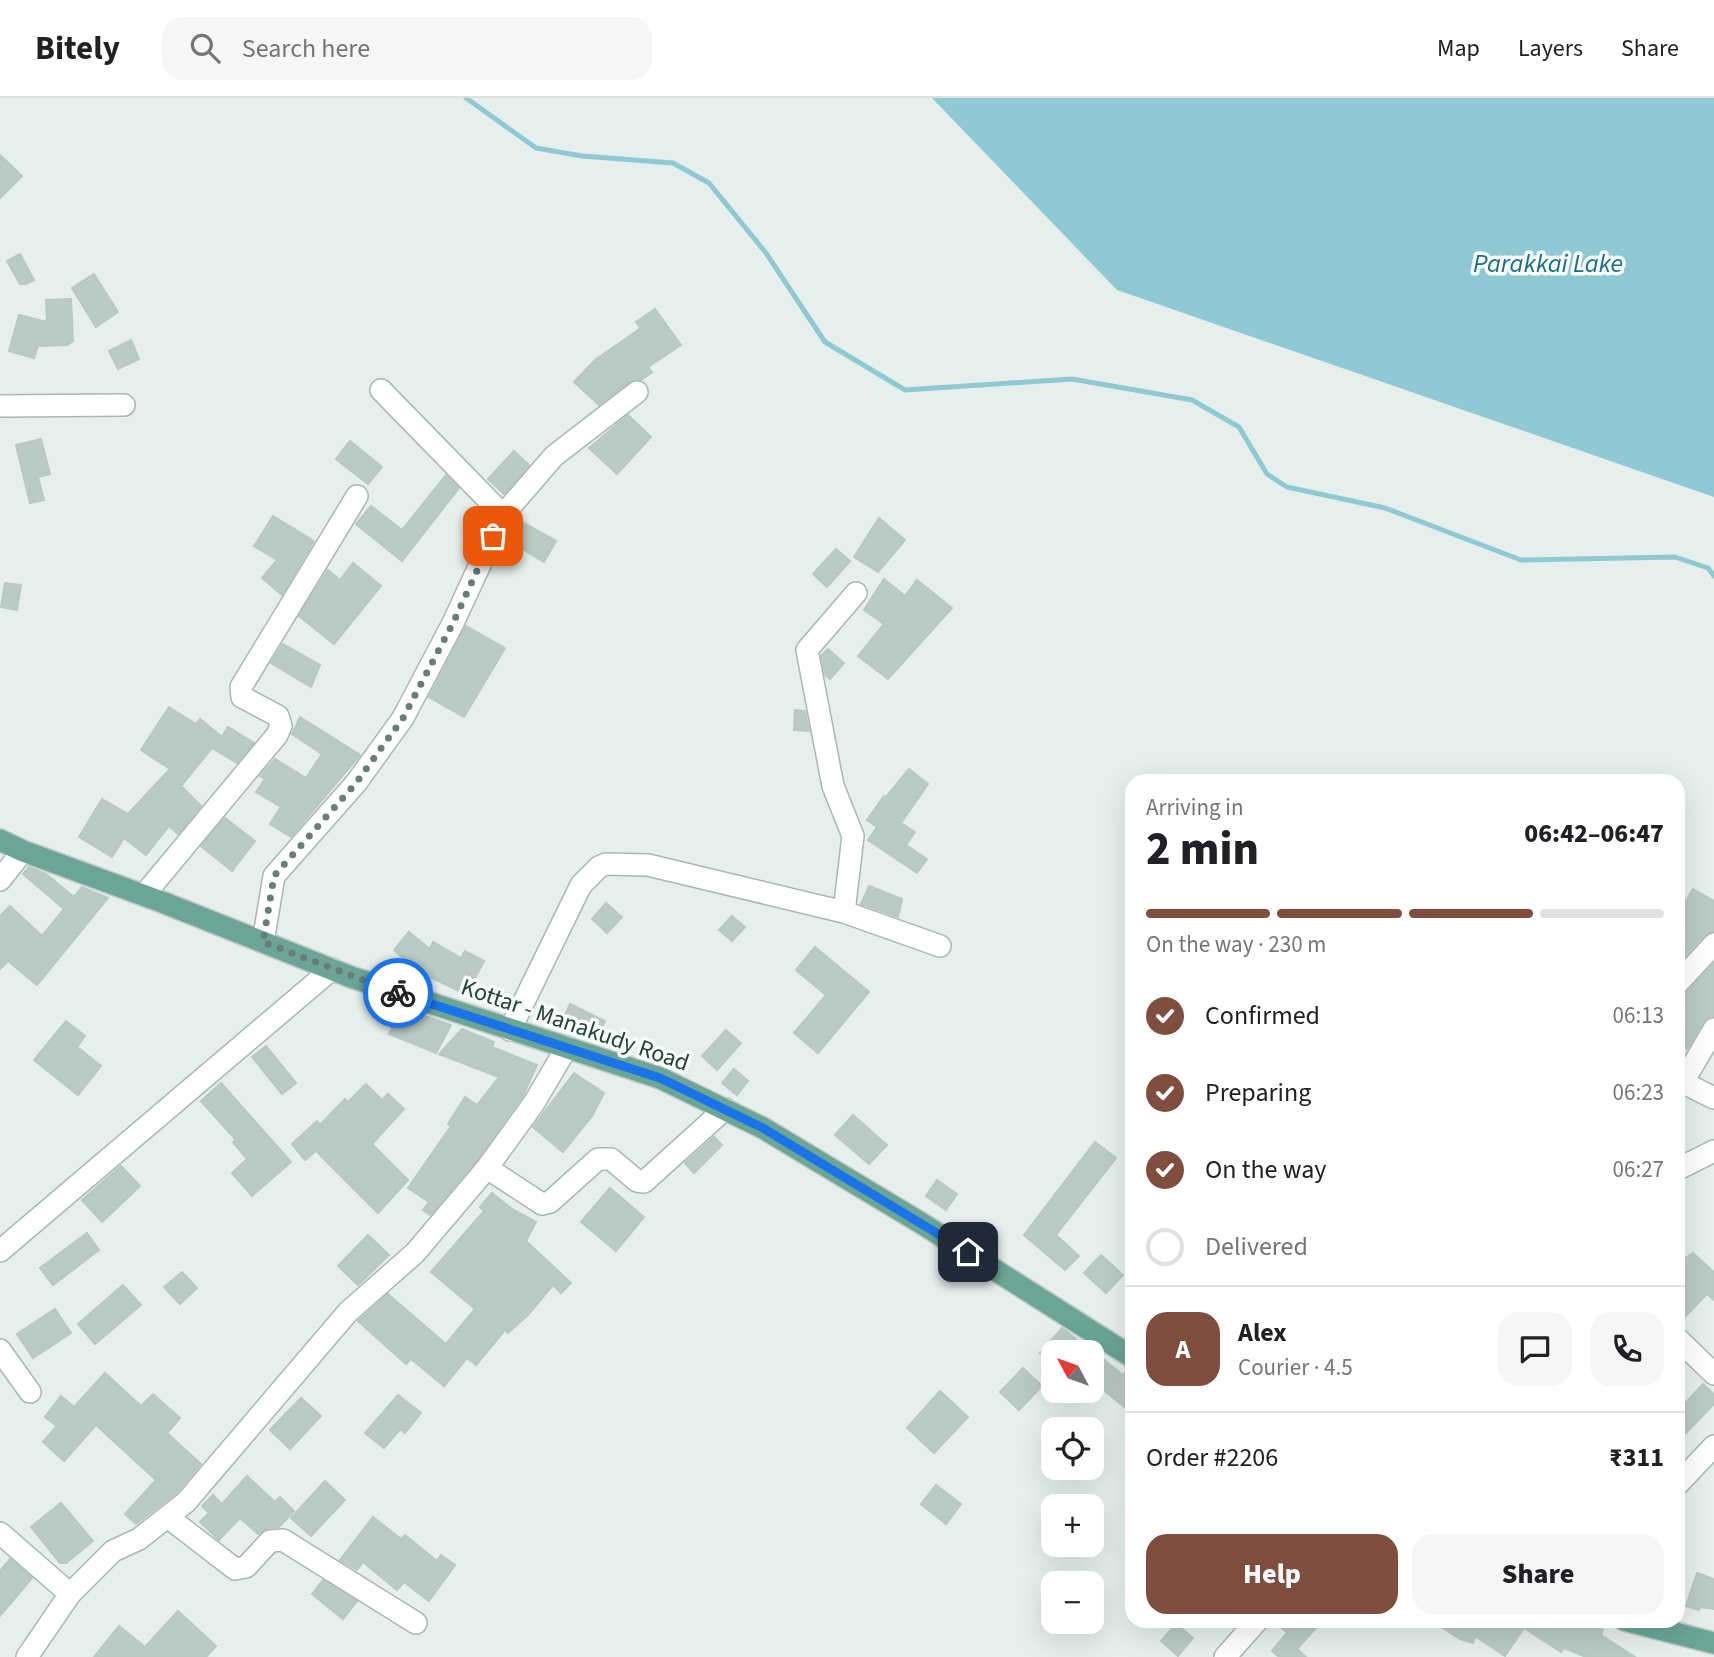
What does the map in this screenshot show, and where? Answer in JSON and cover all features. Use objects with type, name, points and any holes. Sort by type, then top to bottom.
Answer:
[{"type":"main road","name":"Kottar - Manakudy Road","points":[[0,840],[332,969],[660,1078],[763,1128],[909,1216],[1125,1353]]},
{"type":"main road","points":[[1655,1628],[1714,1643]]},
{"type":"street","points":[[381,390],[503,514]]},
{"type":"street","points":[[263,942],[274,876],[356,783],[403,718],[453,623],[503,514],[554,456],[637,392]]},
{"type":"street","points":[[0,406],[124,405]]},
{"type":"street","points":[[144,895],[277,735],[281,726],[278,716],[242,697],[241,687],[357,496]]},
{"type":"street","points":[[844,912],[853,836],[833,786],[807,650],[856,593]]},
{"type":"street","points":[[0,880],[23,851]]},
{"type":"street","points":[[510,1030],[581,885],[599,867],[606,864],[648,865],[844,912],[940,946]]},
{"type":"street","points":[[1685,975],[1714,944]]},
{"type":"street","points":[[0,1251],[332,969]]},
{"type":"street","points":[[1685,1075],[1714,1029]]},
{"type":"street","points":[[27,1657],[69,1594],[113,1551],[139,1539],[169,1518],[214,1471],[348,1312],[415,1253],[487,1168],[534,1103],[567,1047]]},
{"type":"street","points":[[1685,1083],[1714,1098]]},
{"type":"street","points":[[487,1168],[542,1204],[550,1202],[598,1159],[611,1159],[634,1180],[644,1182],[725,1109]]},
{"type":"street","points":[[1685,1166],[1714,1151]]},
{"type":"street","points":[[1685,1346],[1714,1374]]},
{"type":"street","points":[[0,1350],[30,1392]]},
{"type":"street","points":[[1685,1477],[1714,1446]]},
{"type":"street","points":[[169,1518],[234,1569],[246,1567],[270,1541],[283,1541],[416,1623]]},
{"type":"street","points":[[0,1533],[69,1594]]},
{"type":"street","points":[[1225,1657],[1251,1628]]},
{"type":"water","name":"Parakkai Lake","points":[[932,98],[1714,98],[1714,497],[1117,290]]},
{"type":"building","points":[[0,155],[22,176],[0,198]]},
{"type":"building","points":[[20,254],[34,280],[26,284],[20,284],[7,261]]},
{"type":"building","points":[[94,274],[118,312],[96,327],[72,288]]},
{"type":"building","points":[[71,299],[73,341],[67,345],[38,346],[34,358],[9,351],[19,315],[47,322],[46,300]]},
{"type":"building","points":[[655,309],[681,345],[648,367],[652,372],[641,380],[629,382],[599,405],[574,382],[595,360],[641,328],[636,322]]},
{"type":"building","points":[[131,340],[139,359],[118,369],[109,351]]},
{"type":"building","points":[[628,415],[651,437],[617,474],[589,448]]},
{"type":"building","points":[[41,439],[50,474],[38,477],[44,500],[30,503],[16,445]]},
{"type":"building","points":[[350,441],[382,467],[368,484],[336,459]]},
{"type":"building","points":[[514,451],[529,465],[504,494],[488,479]]},
{"type":"building","points":[[446,475],[459,488],[402,561],[356,524],[371,506],[402,530]]},
{"type":"building","points":[[273,516],[314,541],[282,595],[262,578],[277,560],[254,546]]},
{"type":"building","points":[[879,518],[905,540],[878,572],[854,557]]},
{"type":"building","points":[[517,519],[556,541],[544,562],[506,539]]},
{"type":"building","points":[[836,549],[850,561],[827,587],[813,574]]},
{"type":"building","points":[[353,563],[381,586],[334,644],[299,616],[328,570],[340,580]]},
{"type":"building","points":[[884,579],[905,596],[917,580],[952,608],[888,679],[858,656],[884,624],[864,610]]},
{"type":"building","points":[[5,583],[21,585],[17,610],[1,607]]},
{"type":"building","points":[[466,626],[505,648],[464,717],[429,697]]},
{"type":"building","points":[[283,644],[320,665],[311,687],[271,663]]},
{"type":"building","points":[[828,649],[844,663],[830,679],[825,675],[821,656]]},
{"type":"building","points":[[169,707],[196,724],[200,719],[222,737],[228,727],[254,743],[237,763],[212,748],[181,786],[201,806],[178,834],[169,826],[146,855],[124,838],[112,857],[79,837],[102,799],[128,814],[170,769],[141,750]]},
{"type":"building","points":[[795,710],[805,711],[809,731],[794,730]]},
{"type":"building","points":[[300,717],[360,755],[291,837],[270,824],[281,807],[256,792],[265,779],[260,776],[275,759],[306,778],[322,754],[292,734]]},
{"type":"building","points":[[909,769],[928,784],[901,823],[915,832],[906,845],[927,859],[917,873],[868,840],[877,827],[867,820],[884,796],[886,797]]},
{"type":"building","points":[[225,818],[255,841],[232,871],[201,846]]},
{"type":"building","points":[[29,867],[46,874],[74,897],[82,887],[108,898],[37,985],[8,961],[0,969],[0,916],[10,906],[42,936],[64,909],[23,874]]},
{"type":"building","points":[[869,886],[902,899],[898,917],[861,904]]},
{"type":"building","points":[[1693,889],[1714,901],[1714,931],[1704,935],[1685,955],[1685,902]]},
{"type":"building","points":[[606,903],[622,917],[607,933],[592,919]]},
{"type":"building","points":[[732,916],[745,927],[732,941],[719,930]]},
{"type":"building","points":[[409,932],[430,949],[433,942],[461,958],[465,951],[484,961],[473,982],[466,979],[459,991],[417,971],[394,950]]},
{"type":"building","points":[[815,947],[869,992],[818,1053],[794,1033],[826,995],[796,970]]},
{"type":"building","points":[[1714,963],[1714,1016],[1703,1022],[1687,1049],[1685,993]]},
{"type":"building","points":[[570,1004],[605,1021],[597,1036],[563,1019]]},
{"type":"building","points":[[400,1007],[451,1025],[436,1053],[389,1034]]},
{"type":"building","points":[[66,1021],[85,1036],[77,1047],[101,1066],[78,1095],[34,1060]]},
{"type":"building","points":[[462,1029],[494,1042],[492,1047],[537,1065],[523,1096],[477,1160],[430,1215],[423,1210],[429,1202],[408,1188],[451,1126],[448,1124],[465,1097],[477,1105],[499,1077],[439,1054]]},
{"type":"building","points":[[726,1030],[741,1043],[717,1070],[702,1056]]},
{"type":"building","points":[[266,1046],[296,1083],[282,1094],[252,1057]]},
{"type":"building","points":[[734,1069],[748,1081],[737,1095],[722,1083]]},
{"type":"building","points":[[574,1073],[604,1093],[592,1116],[563,1152],[533,1127]]},
{"type":"building","points":[[221,1083],[291,1162],[252,1196],[232,1173],[247,1159],[233,1142],[236,1140],[201,1101]]},
{"type":"building","points":[[366,1084],[382,1100],[388,1094],[404,1109],[372,1144],[408,1180],[378,1213],[316,1151],[305,1160],[292,1144],[317,1121],[320,1125],[345,1099],[348,1102]]},
{"type":"building","points":[[853,1115],[887,1145],[869,1164],[835,1135]]},
{"type":"building","points":[[714,1137],[722,1145],[694,1173],[685,1163]]},
{"type":"building","points":[[1095,1142],[1116,1158],[1056,1235],[1079,1256],[1065,1270],[1024,1235]]},
{"type":"building","points":[[121,1166],[140,1186],[102,1222],[82,1200]]},
{"type":"building","points":[[937,1180],[957,1194],[946,1210],[926,1196]]},
{"type":"building","points":[[610,1188],[644,1217],[616,1251],[581,1222]]},
{"type":"building","points":[[492,1193],[512,1209],[536,1222],[526,1241],[571,1283],[561,1293],[553,1285],[528,1315],[508,1333],[505,1330],[476,1365],[467,1358],[444,1386],[411,1359],[406,1364],[358,1321],[388,1294],[446,1344],[475,1309],[431,1272],[484,1211],[480,1207]]},
{"type":"building","points":[[87,1233],[99,1250],[53,1285],[40,1268]]},
{"type":"building","points":[[368,1235],[389,1255],[358,1285],[338,1266]]},
{"type":"building","points":[[1693,1253],[1714,1272],[1714,1300],[1707,1294],[1685,1317],[1685,1258]]},
{"type":"building","points":[[1101,1255],[1123,1275],[1106,1293],[1084,1273]]},
{"type":"building","points":[[182,1272],[197,1288],[180,1304],[164,1287]]},
{"type":"building","points":[[123,1285],[141,1305],[95,1344],[78,1324]]},
{"type":"building","points":[[55,1309],[71,1333],[33,1358],[17,1334]]},
{"type":"building","points":[[1062,1328],[1077,1340],[1051,1340]]},
{"type":"building","points":[[1104,1360],[1123,1375],[1125,1373],[1125,1407],[1104,1391]]},
{"type":"building","points":[[1023,1368],[1041,1385],[1019,1410],[1000,1392]]},
{"type":"building","points":[[105,1373],[141,1406],[153,1394],[180,1418],[167,1433],[201,1464],[177,1492],[136,1524],[125,1514],[156,1480],[96,1425],[64,1461],[43,1442],[57,1426],[45,1417],[61,1396],[74,1407]]},
{"type":"building","points":[[1703,1384],[1714,1394],[1714,1404],[1685,1434],[1685,1403]]},
{"type":"building","points":[[940,1391],[968,1417],[934,1453],[907,1428]]},
{"type":"building","points":[[398,1395],[421,1413],[405,1433],[400,1429],[384,1448],[365,1433]]},
{"type":"building","points":[[301,1398],[321,1416],[290,1449],[270,1430]]},
{"type":"building","points":[[247,1476],[275,1502],[280,1497],[294,1511],[279,1527],[268,1528],[258,1534],[240,1518],[219,1540],[200,1522],[209,1513],[202,1506],[213,1495],[222,1504]]},
{"type":"building","points":[[325,1481],[345,1500],[311,1536],[291,1518]]},
{"type":"building","points":[[936,1485],[961,1504],[946,1524],[921,1504]]},
{"type":"building","points":[[61,1503],[93,1541],[66,1563],[60,1563],[31,1527]]},
{"type":"building","points":[[373,1517],[401,1539],[405,1535],[437,1561],[441,1555],[455,1565],[429,1601],[404,1582],[397,1590],[363,1562],[357,1570],[340,1560]]},
{"type":"building","points":[[10,1559],[32,1578],[0,1616],[0,1571]]},
{"type":"building","points":[[1697,1573],[1714,1579],[1714,1609],[1700,1607],[1699,1610],[1686,1606]]},
{"type":"building","points":[[323,1580],[357,1601],[343,1619],[312,1594]]},
{"type":"building","points":[[178,1611],[216,1646],[206,1657],[94,1657],[119,1626],[145,1647]]},
{"type":"building","points":[[1172,1628],[1181,1628],[1193,1638],[1178,1656],[1161,1641]]},
{"type":"building","points":[[1282,1628],[1316,1628],[1297,1649],[1306,1657],[1279,1657],[1272,1651],[1287,1633]]},
{"type":"building","points":[[1443,1628],[1524,1628],[1505,1656],[1475,1636],[1473,1643],[1460,1639]]},
{"type":"building","points":[[1524,1628],[1599,1628],[1603,1630],[1601,1635],[1635,1657],[1586,1657],[1564,1648],[1561,1652]]},
{"type":"waterway","points":[[466,98],[536,148],[582,156],[673,163],[709,183],[766,253],[825,342],[905,390],[1072,379],[1192,400],[1239,427],[1267,474],[1287,487],[1385,508],[1521,560],[1675,557],[1708,568],[1714,576]]},
{"type":"way so far","points":[[398,993],[263,942],[270,886],[282,865],[316,831],[356,783],[403,718],[453,623],[493,536]]},
{"type":"route","points":[[398,993],[660,1078],[763,1128],[968,1252]]}]
